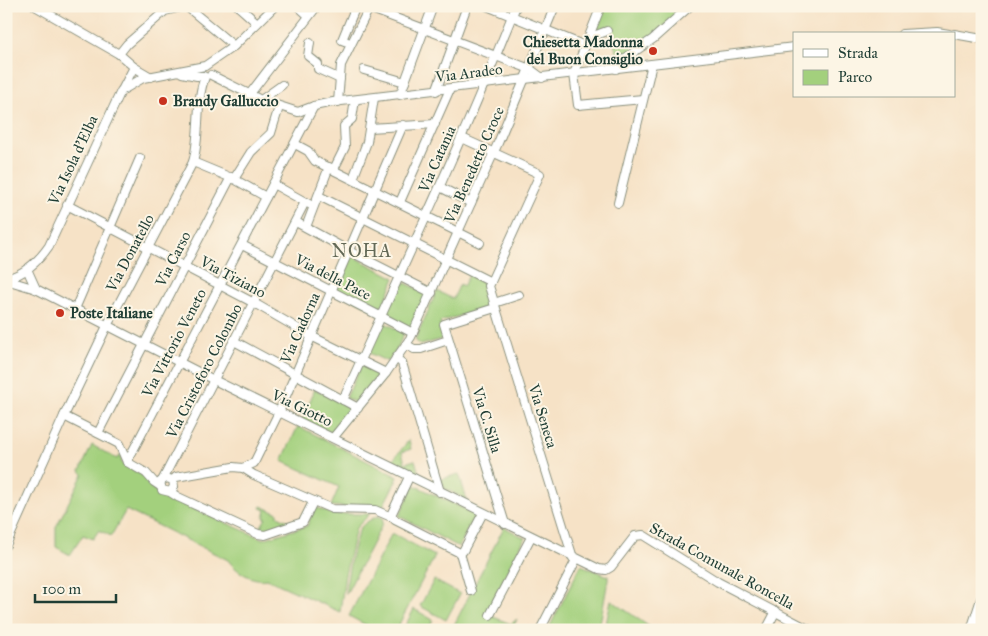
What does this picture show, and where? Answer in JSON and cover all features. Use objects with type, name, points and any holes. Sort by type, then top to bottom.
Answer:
[{"type":"main road","points":[[972,630],[982,600]]},
{"type":"street","points":[[35,6],[118,54],[134,67],[151,77]]},
{"type":"street","points":[[118,54],[165,11],[185,6],[234,46]]},
{"type":"street","points":[[238,6],[257,23]]},
{"type":"street","points":[[207,73],[215,61],[234,46],[275,6]]},
{"type":"street","points":[[298,6],[309,16]]},
{"type":"street","points":[[249,95],[317,6]]},
{"type":"street","points":[[350,43],[342,40],[356,6]]},
{"type":"street","points":[[400,95],[433,6]]},
{"type":"street","points":[[436,91],[467,6]]},
{"type":"street","points":[[487,6],[586,42],[607,31]]},
{"type":"street","name":"Via Catania","points":[[343,400],[462,138],[516,6]]},
{"type":"street","name":"Via Benedetto Croce","points":[[333,438],[407,345],[494,153],[555,6]]},
{"type":"street","points":[[601,6],[574,74],[578,105],[643,99]]},
{"type":"street","points":[[616,69],[621,61],[653,39],[690,6]]},
{"type":"street","points":[[338,102],[341,65],[350,43],[370,7],[530,69],[542,78]]},
{"type":"street","points":[[956,34],[982,39]]},
{"type":"street","points":[[310,43],[308,56],[318,64],[318,69],[340,79]]},
{"type":"street","name":"Via Aradeo","points":[[279,106],[298,112],[314,106],[338,102],[793,47]]},
{"type":"street","points":[[618,203],[652,64]]},
{"type":"street","name":"Via Isola d'Elba","points":[[6,280],[17,276],[27,269],[48,246],[134,67]]},
{"type":"street","points":[[364,70],[405,82]]},
{"type":"street","points":[[121,91],[138,81],[151,77],[178,72],[207,73],[249,95],[279,106]]},
{"type":"street","name":"Via Donatello","points":[[6,545],[107,326],[193,162],[196,151],[202,88],[207,73]]},
{"type":"street","points":[[261,100],[282,85]]},
{"type":"street","points":[[400,202],[450,89]]},
{"type":"street","points":[[353,179],[370,128],[374,98]]},
{"type":"street","points":[[306,227],[321,188],[344,147],[344,126],[352,119],[355,100]]},
{"type":"street","name":"Via Carso","points":[[98,433],[232,178],[251,152],[271,133],[279,106]]},
{"type":"street","name":"Via Vittorio Veneto","points":[[127,462],[314,106]]},
{"type":"street","points":[[370,128],[435,124]]},
{"type":"street","name":"Via Cadorna","points":[[243,468],[254,463],[278,412],[403,126]]},
{"type":"street","points":[[319,196],[491,282],[540,174],[462,138]]},
{"type":"street","points":[[294,144],[308,151],[315,161],[480,243]]},
{"type":"street","points":[[75,309],[140,158]]},
{"type":"street","points":[[193,162],[232,178],[266,197]]},
{"type":"street","points":[[274,184],[314,207]]},
{"type":"street","points":[[440,187],[471,203]]},
{"type":"street","name":"Via Cristoforo Colombo","points":[[162,482],[305,202]]},
{"type":"street","name":"Via Tiziano","points":[[67,205],[254,303],[311,336],[386,373]]},
{"type":"street","points":[[296,222],[432,293]]},
{"type":"street","name":"Via della Pace","points":[[242,245],[413,333]]},
{"type":"street","points":[[27,269],[36,289]]},
{"type":"street","name":"Via Giotto","points":[[6,280],[36,289],[144,345],[575,559]]},
{"type":"street","name":"Via Seneca","points":[[491,282],[489,286],[575,559]]},
{"type":"street","points":[[495,305],[519,295]]},
{"type":"street","name":"Via C. Silla","points":[[495,305],[444,324],[505,524]]},
{"type":"street","points":[[407,345],[414,349],[421,349],[448,340]]},
{"type":"street","points":[[234,341],[358,408]]},
{"type":"street","points":[[396,358],[402,364],[440,492]]},
{"type":"street","points":[[64,416],[119,444],[127,462],[146,473],[154,482],[162,482],[166,478],[173,480]]},
{"type":"street","points":[[173,480],[176,477],[233,467],[243,468],[254,475],[332,509],[375,510],[389,516],[391,515],[395,520],[460,553],[472,591]]},
{"type":"street","points":[[391,515],[409,476]]},
{"type":"street","points":[[170,492],[174,487],[173,480]]},
{"type":"street","points":[[162,482],[162,490],[170,492],[258,534],[265,535],[303,522],[313,502]]},
{"type":"street","points":[[460,553],[463,551],[483,513]]},
{"type":"street","name":"Strada Comunale Roncella","points":[[575,559],[599,570],[606,570],[611,567],[636,536],[643,535],[718,582],[810,630]]},
{"type":"street","points":[[490,615],[531,537]]},
{"type":"street","points":[[540,630],[575,559]]},
{"type":"street","points":[[766,630],[776,611]]},
{"type":"green space","points":[[604,6],[687,6],[652,37],[621,58],[607,28],[595,32]]},
{"type":"green space","points":[[350,255],[395,278],[380,313],[335,290]]},
{"type":"green space","points":[[470,274],[483,282],[491,306],[440,322],[445,338],[421,345],[415,340],[437,291],[453,299],[460,284],[463,286]]},
{"type":"green space","points":[[399,280],[428,294],[412,330],[384,315]]},
{"type":"green space","points":[[385,323],[404,333],[397,349],[388,362],[369,353],[376,336]]},
{"type":"green space","points":[[362,364],[381,374],[358,404],[346,398]]},
{"type":"green space","points":[[315,389],[354,409],[332,433],[302,420]]},
{"type":"green space","points":[[298,426],[398,477],[381,510],[331,506],[339,487],[282,461]]},
{"type":"green space","points":[[409,440],[411,449],[402,452],[405,463],[415,460],[419,474],[392,461]]},
{"type":"green space","points":[[92,445],[117,459],[120,455],[122,463],[145,477],[158,493],[263,539],[307,526],[315,507],[332,514],[370,514],[356,528],[345,575],[340,612],[267,579],[256,579],[245,575],[228,560],[126,510],[111,536],[99,530],[93,539],[83,535],[70,555],[56,547],[56,527],[83,474],[80,471]]},
{"type":"green space","points":[[459,474],[467,500],[444,488],[441,479]]},
{"type":"green space","points":[[414,485],[475,514],[459,547],[399,516]]},
{"type":"green space","points":[[261,506],[278,513],[278,516],[292,523],[264,532],[259,530],[266,518],[264,517],[266,510],[260,508]]},
{"type":"green space","points":[[378,516],[383,518],[382,525],[346,594],[347,580],[356,539],[361,527]]},
{"type":"green space","points":[[504,527],[525,538],[486,614],[511,624],[517,619],[512,630],[458,630],[453,627]]},
{"type":"green space","points":[[392,533],[435,556],[396,630],[375,630],[349,616]]},
{"type":"green space","points":[[581,565],[608,576],[599,630],[548,630]]},
{"type":"green space","points":[[434,580],[460,594],[446,620],[420,606]]},
{"type":"green space","points":[[611,600],[654,630],[615,630],[606,624]]},
{"type":"green space","points":[[414,609],[433,620],[428,630],[403,630]]},
{"type":"place","name":"Chiesetta Madonna del Buon Consiglio","points":[[653,51]]},
{"type":"place","name":"Brandy Galluccio","points":[[163,101]]},
{"type":"place","name":"Poste Italiane","points":[[60,313]]},
{"type":"district","name":"NOHA","points":[[362,251]]}]
